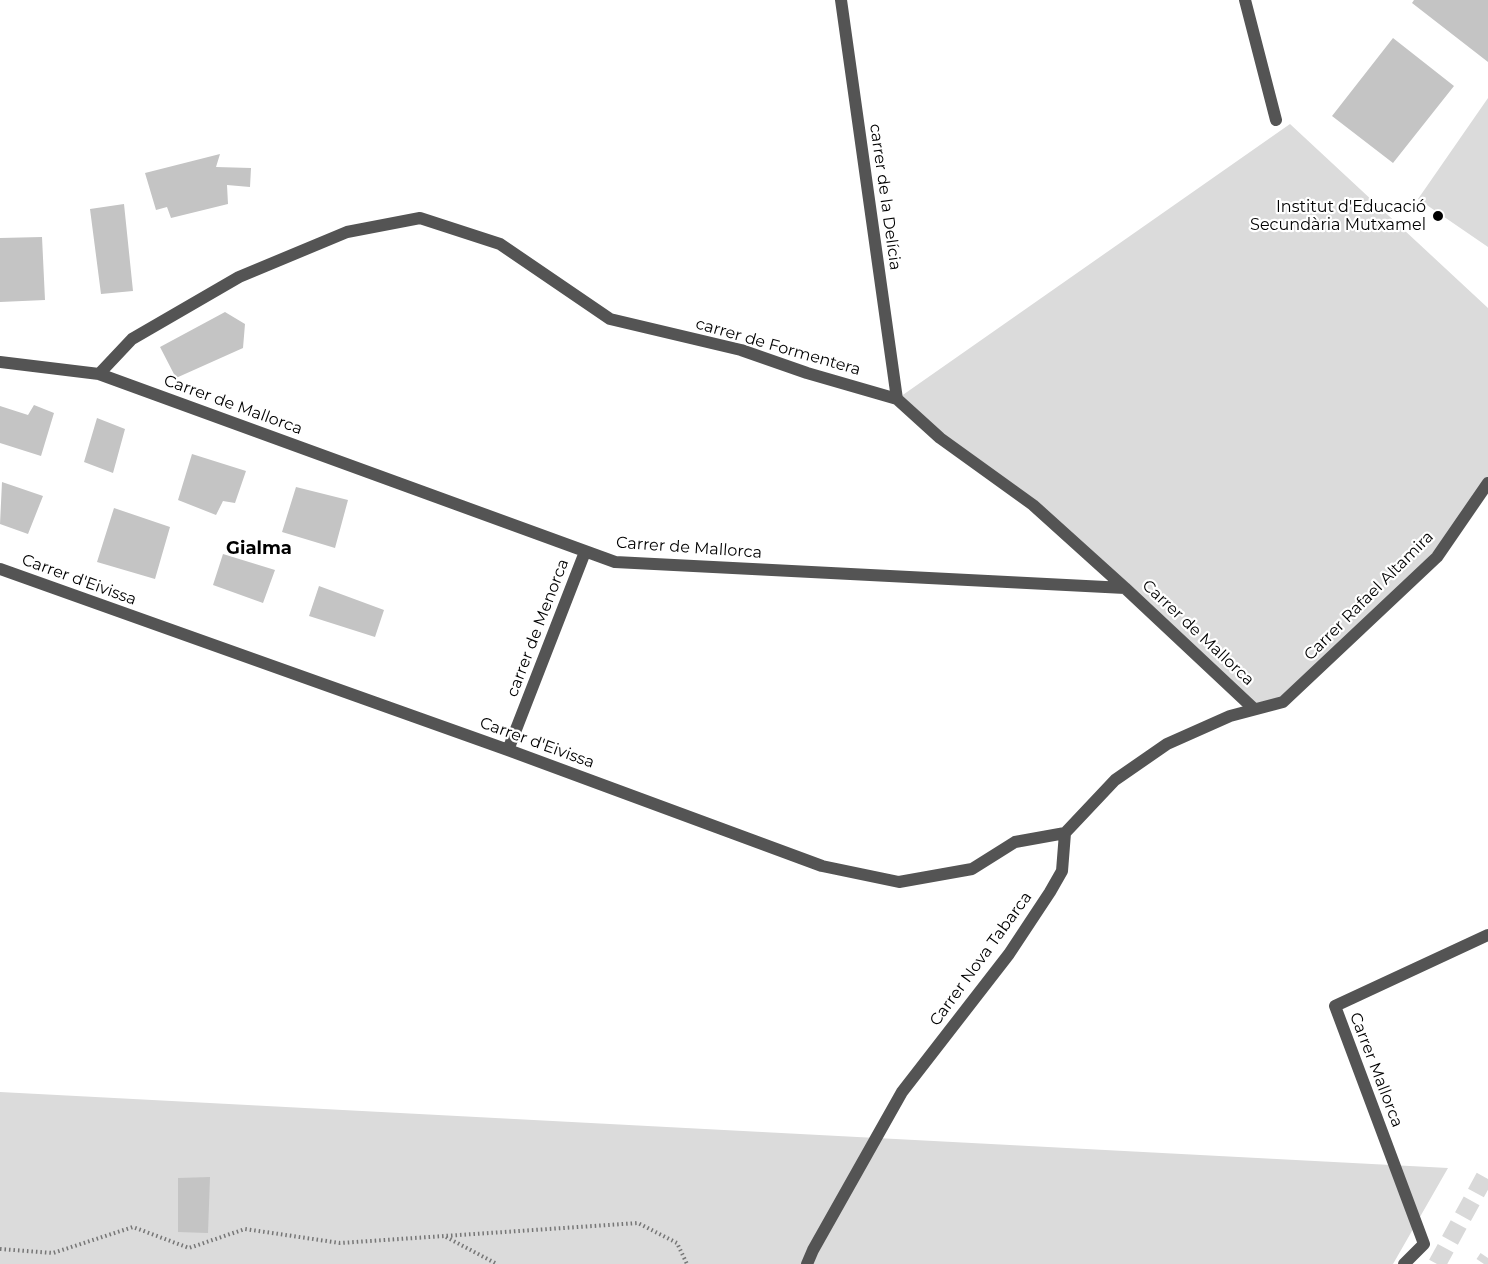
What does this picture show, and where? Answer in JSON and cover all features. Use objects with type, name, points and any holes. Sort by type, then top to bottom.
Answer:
[{"type":"street","name":"carrer de la Delícia","points":[[841,0],[897,399]]},
{"type":"street","points":[[1245,0],[1276,120]]},
{"type":"street","name":"carrer de Formentera","points":[[99,374],[132,339],[239,277],[347,232],[420,218],[500,244],[610,319],[741,350],[807,373],[897,399],[940,438],[1033,505],[1125,588]]},
{"type":"street","name":"Carrer de Mallorca","points":[[0,362],[99,374],[615,562],[1125,588],[1253,708]]},
{"type":"street","name":"Carrer Rafael Altamira","points":[[1253,708],[1283,702],[1437,557],[1488,483]]},
{"type":"street","name":"carrer de Menorca","points":[[508,750],[585,552]]},
{"type":"street","name":"Carrer d'Eivissa","points":[[0,569],[508,750],[822,866],[900,882],[972,869],[1015,842],[1065,833]]},
{"type":"street","points":[[1065,833],[1115,780],[1142,760],[1167,744],[1253,708]]},
{"type":"street","name":"Carrer Nova Tabarca","points":[[807,1264],[902,1092],[1009,954],[1050,892],[1062,871],[1065,833]]},
{"type":"street","name":"Carrer Mallorca","points":[[1404,1264],[1424,1244],[1335,1005],[1488,934]]},
{"type":"path","points":[[0,1249],[53,1253],[133,1227],[189,1248],[245,1229],[339,1243],[638,1223],[677,1244],[687,1264]]},
{"type":"path","points":[[446,1237],[497,1264]]},
{"type":"shaded area","points":[[1488,98],[1488,247],[1418,199]]},
{"type":"shaded area","points":[[1290,124],[1488,308],[1488,483],[1437,557],[1283,702],[1253,708],[1125,588],[897,399]]},
{"type":"shaded area","points":[[0,1092],[1448,1168],[1393,1264],[0,1264]]},
{"type":"building","points":[[1414,0],[1488,0],[1488,62],[1412,3]]},
{"type":"building","points":[[1393,38],[1454,86],[1393,163],[1332,116]]},
{"type":"building","points":[[220,154],[216,167],[251,168],[250,187],[227,185],[228,204],[171,218],[167,207],[156,210],[145,173]]},
{"type":"building","points":[[124,204],[133,291],[101,294],[90,209]]},
{"type":"building","points":[[42,237],[45,300],[0,302],[0,238]]},
{"type":"building","points":[[225,312],[245,324],[243,348],[176,378],[160,347]]},
{"type":"building","points":[[34,405],[54,413],[41,456],[0,443],[0,406],[28,415]]},
{"type":"building","points":[[97,418],[125,429],[113,473],[84,462]]},
{"type":"building","points":[[192,454],[246,471],[235,503],[223,501],[216,515],[178,500]]},
{"type":"building","points":[[2,482],[43,496],[28,534],[0,524]]},
{"type":"building","points":[[296,487],[348,500],[335,548],[282,532]]},
{"type":"building","points":[[114,508],[170,527],[155,579],[97,562]]},
{"type":"building","points":[[223,554],[275,570],[263,603],[213,585]]},
{"type":"building","points":[[319,586],[384,610],[375,637],[309,616]]},
{"type":"building","points":[[210,1177],[208,1233],[178,1232],[178,1178]]},
{"type":"tunnel","points":[[1437,1264],[1488,1171]]},
{"type":"tunnel","points":[[1484,1264],[1488,1258]]},
{"type":"place","name":"Institut d'Educació Secundària Mutxamel","points":[[1438,216]]},
{"type":"district","name":"Gialma","points":[[259,549]]}]
